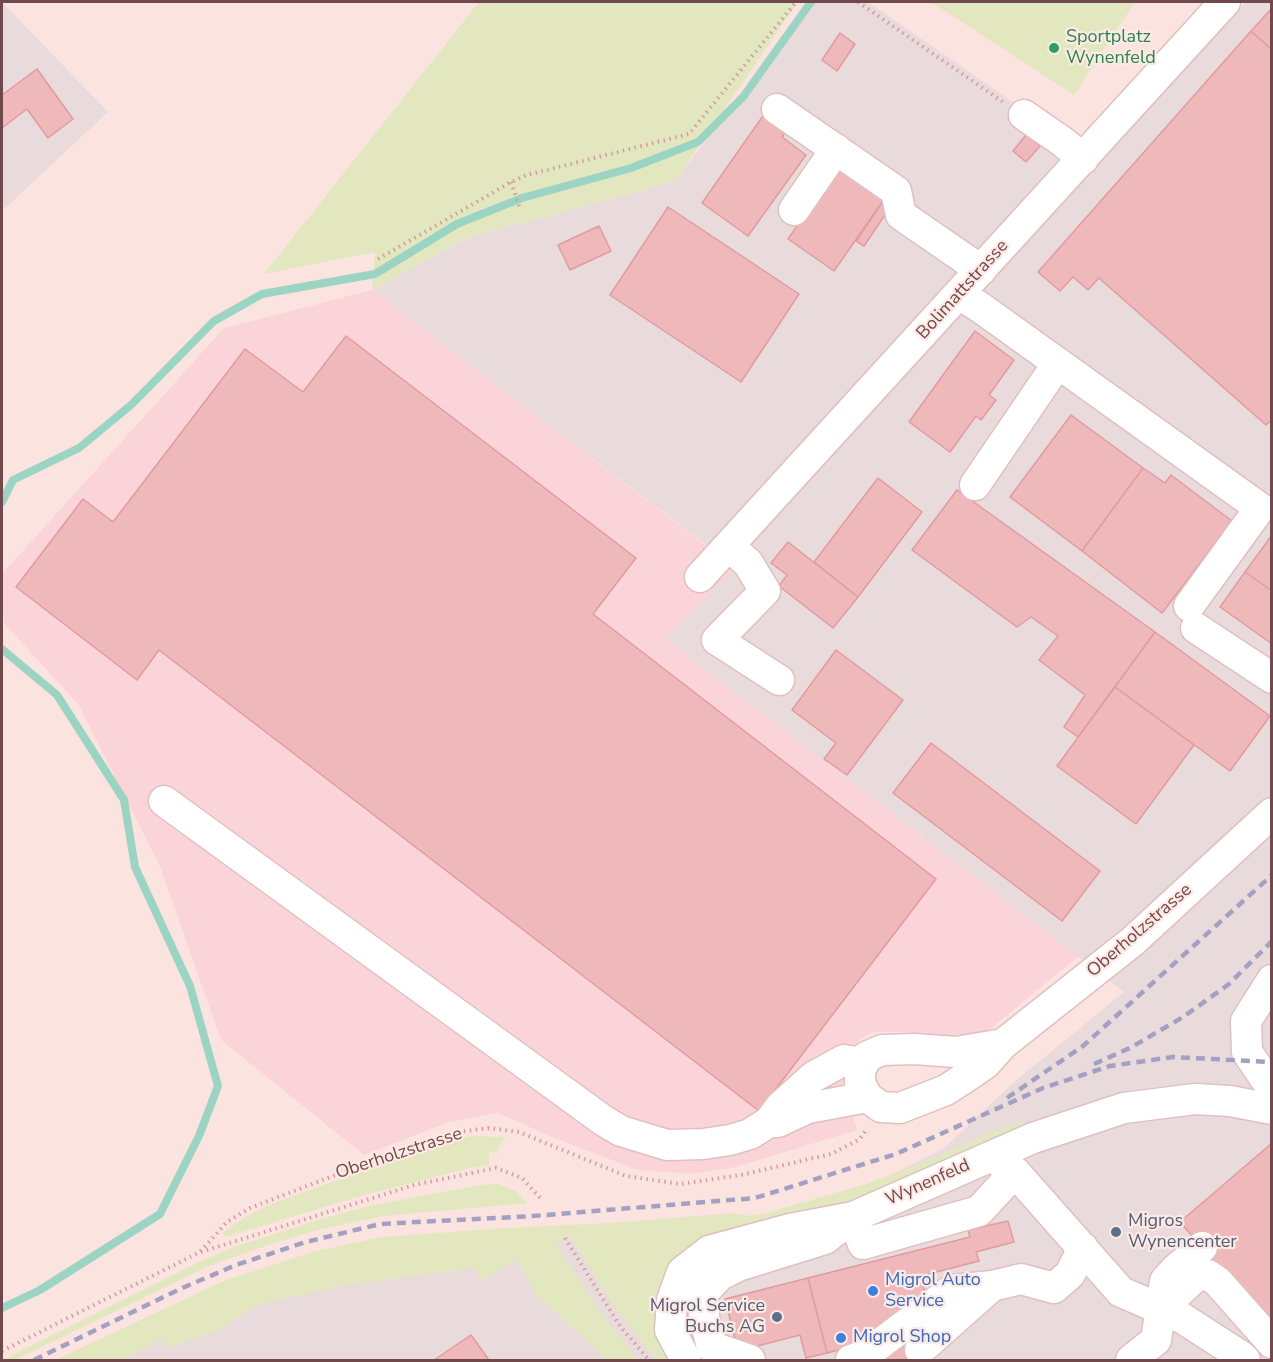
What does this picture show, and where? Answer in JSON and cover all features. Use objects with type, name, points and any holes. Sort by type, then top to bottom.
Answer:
[{"type":"street","name":"Bolimattstrasse","points":[[700,577],[1225,2]]},
{"type":"street","points":[[777,109],[896,191],[901,215],[981,270]]},
{"type":"street","points":[[1024,115],[1083,159]]},
{"type":"street","points":[[794,210],[836,150]]},
{"type":"street","points":[[959,294],[1260,508],[1193,617],[1272,678]]},
{"type":"street","points":[[975,485],[1058,363]]},
{"type":"street","points":[[729,546],[748,563],[765,591],[717,640],[779,680]]},
{"type":"street","points":[[164,801],[594,1114],[621,1131],[667,1145],[702,1144],[750,1134],[769,1122],[781,1106],[813,1077],[844,1060],[864,1063],[860,1071],[860,1083],[874,1102]]},
{"type":"street","name":"Oberholzstrasse","points":[[874,1102],[900,1108],[946,1090],[986,1063],[1004,1044],[1133,941],[1272,813]]},
{"type":"street","points":[[1272,980],[1246,1021],[1247,1052],[1266,1080],[1272,1084]]},
{"type":"street","name":"Oberholzstrasse","points":[[864,1063],[866,1057],[882,1050],[914,1049],[956,1052],[1004,1044]]},
{"type":"street","name":"Wynenfeld","points":[[686,1360],[670,1330],[672,1300],[682,1272],[709,1251],[790,1229],[853,1217],[1002,1164],[1043,1134],[1124,1108],[1195,1099],[1230,1101],[1272,1109]]},
{"type":"street","points":[[769,1122],[778,1122],[808,1107],[874,1102]]},
{"type":"street","points":[[979,1211],[1002,1164],[1037,1196],[1121,1292],[1182,1318],[1245,1360]]},
{"type":"street","points":[[750,1360],[719,1354],[704,1317],[703,1293],[720,1275],[738,1266],[825,1239],[853,1217],[863,1244],[1037,1196]]},
{"type":"street","points":[[1131,1360],[1156,1340],[1165,1281],[1202,1247]]},
{"type":"street","points":[[851,1360],[866,1355],[952,1290],[992,1286],[1021,1279],[1054,1288],[1070,1274],[1083,1248]]},
{"type":"street","points":[[1160,1310],[1196,1276],[1208,1275],[1218,1282],[1272,1343]]},
{"type":"street","points":[[920,1350],[992,1286]]},
{"type":"path","points":[[378,259],[527,174],[689,134],[796,2]]},
{"type":"path","points":[[858,2],[1024,115]]},
{"type":"path","points":[[511,182],[520,209]]},
{"type":"path","name":"Oberholzstrasse","points":[[2,1351],[200,1252],[228,1222],[250,1208],[359,1166],[458,1132],[489,1128],[519,1132],[626,1176],[680,1184],[741,1175],[831,1154],[860,1139],[874,1102]]},
{"type":"path","points":[[200,1252],[414,1185],[496,1168],[522,1178],[541,1199]]},
{"type":"path","points":[[564,1238],[620,1326],[649,1360]]},
{"type":"shaded area","points":[[2,2],[108,112],[2,211]]},
{"type":"shaded area","points":[[810,2],[868,2],[1100,162],[1246,2],[1271,2],[1271,1360],[97,1360],[189,1299],[488,1232],[608,1236],[772,1214],[872,1184],[943,1149],[1013,1083],[1124,992],[664,638],[735,567],[372,290],[467,238],[675,181]]},
{"type":"shaded area","points":[[372,290],[735,568],[665,639],[1079,956],[984,1034],[957,1040],[910,1032],[871,1032],[845,1051],[843,1084],[857,1130],[736,1167],[691,1174],[638,1170],[552,1137],[498,1113],[449,1122],[364,1155],[221,1040],[159,864],[78,704],[2,621],[2,574],[224,328]]},
{"type":"green space","points":[[479,2],[798,2],[675,181],[467,238],[372,290],[375,252],[264,274]]},
{"type":"green space","name":"Sportplatz Wynenfeld","points":[[931,2],[1135,2],[1074,95]]},
{"type":"green space","points":[[1022,1121],[1029,1133],[919,1184],[687,1255],[679,1360],[656,1360],[613,1305],[570,1237],[556,1244],[600,1311],[638,1360],[608,1360],[538,1297],[515,1259],[482,1281],[475,1268],[345,1285],[256,1305],[223,1328],[168,1348],[162,1338],[122,1360],[55,1360],[226,1280],[316,1251],[382,1237],[732,1213],[751,1216],[763,1214],[869,1183]]},
{"type":"green space","points":[[471,1136],[506,1137],[498,1147],[497,1153],[489,1152],[489,1165],[357,1197],[226,1237],[222,1233],[247,1216],[271,1204],[428,1147]]},
{"type":"green space","points":[[499,1184],[515,1191],[528,1203],[383,1216],[318,1230],[271,1244],[211,1265],[15,1360],[2,1360],[192,1265],[236,1246],[369,1206],[480,1185]]},
{"type":"building","points":[[1272,8],[1272,50],[1251,31]]},
{"type":"building","points":[[1251,31],[1272,50],[1272,419],[1266,425],[1099,278],[1088,290],[1073,277],[1060,291],[1038,272]]},
{"type":"building","points":[[840,33],[855,44],[837,71],[822,60]]},
{"type":"building","points":[[37,69],[73,119],[48,138],[27,109],[2,128],[2,95]]},
{"type":"building","points":[[765,113],[788,129],[782,137],[806,155],[748,236],[702,203]]},
{"type":"building","points":[[1026,135],[1040,146],[1026,162],[1013,151]]},
{"type":"building","points":[[838,166],[885,198],[834,271],[788,239]]},
{"type":"building","points":[[885,198],[893,203],[864,246],[856,241]]},
{"type":"building","points":[[668,207],[799,294],[741,382],[610,295]]},
{"type":"building","points":[[599,226],[611,251],[570,270],[558,245]]},
{"type":"building","points":[[975,331],[1014,360],[989,395],[996,400],[981,420],[976,416],[950,452],[909,422]]},
{"type":"building","points":[[346,336],[636,558],[593,614],[936,879],[759,1111],[159,650],[137,680],[16,587],[83,499],[113,522],[245,349],[303,392]]},
{"type":"building","points":[[1071,415],[1143,468],[1082,551],[1010,497]]},
{"type":"building","points":[[1143,468],[1165,483],[1171,475],[1232,521],[1162,613],[1082,551]]},
{"type":"building","points":[[878,478],[922,512],[858,597],[814,562]]},
{"type":"building","points":[[957,490],[1155,632],[1078,737],[1064,727],[1085,695],[1039,660],[1058,636],[1031,617],[1017,627],[912,550]]},
{"type":"building","points":[[1272,535],[1272,591],[1245,572]]},
{"type":"building","points":[[788,542],[858,597],[833,628],[779,586],[787,575],[771,563]]},
{"type":"building","points":[[1245,572],[1272,591],[1272,644],[1220,607]]},
{"type":"building","points":[[1155,632],[1270,716],[1230,771],[1115,687]]},
{"type":"building","points":[[836,650],[903,700],[847,775],[824,759],[836,743],[792,710]]},
{"type":"building","points":[[1115,687],[1194,745],[1136,824],[1057,766]]},
{"type":"building","points":[[931,743],[1100,871],[1062,921],[893,793]]},
{"type":"building","name":"Migros Wynencenter","points":[[1272,1143],[1272,1328],[1180,1222]]},
{"type":"building","points":[[1008,1221],[1014,1242],[976,1252],[979,1261],[921,1276],[925,1292],[862,1344],[827,1353],[808,1278],[970,1237],[968,1230]]},
{"type":"building","points":[[808,1278],[827,1353],[806,1358],[800,1335],[738,1351],[725,1299]]},
{"type":"building","points":[[471,1335],[489,1360],[434,1360]]},
{"type":"building","points":[[910,1338],[929,1360],[882,1360]]},
{"type":"waterway","points":[[2,502],[13,480],[79,448],[131,405],[214,321],[262,294],[375,274],[457,224],[522,198],[631,168],[698,142],[743,97],[811,2]]},
{"type":"waterway","points":[[2,649],[57,695],[124,800],[135,867],[190,986],[218,1086],[199,1136],[160,1214],[40,1290],[2,1308]]},
{"type":"railway","points":[[1007,1098],[1083,1046],[1272,875]]},
{"type":"railway","points":[[1094,1064],[1130,1048],[1183,1017],[1229,984],[1272,941]]},
{"type":"railway","points":[[34,1360],[180,1289],[236,1265],[306,1242],[380,1224],[533,1216],[755,1198],[896,1154],[1043,1088],[1110,1066],[1173,1057],[1272,1062]]},
{"type":"place","name":"Sportplatz Wynenfeld","points":[[1054,48]]},
{"type":"place","name":"Migros Wynencenter","points":[[1116,1232]]},
{"type":"place","name":"Migrol Auto Service","points":[[873,1291]]},
{"type":"place","name":"Migrol Service Buchs AG","points":[[777,1317]]},
{"type":"place","name":"Migrol Shop","points":[[841,1338]]}]
